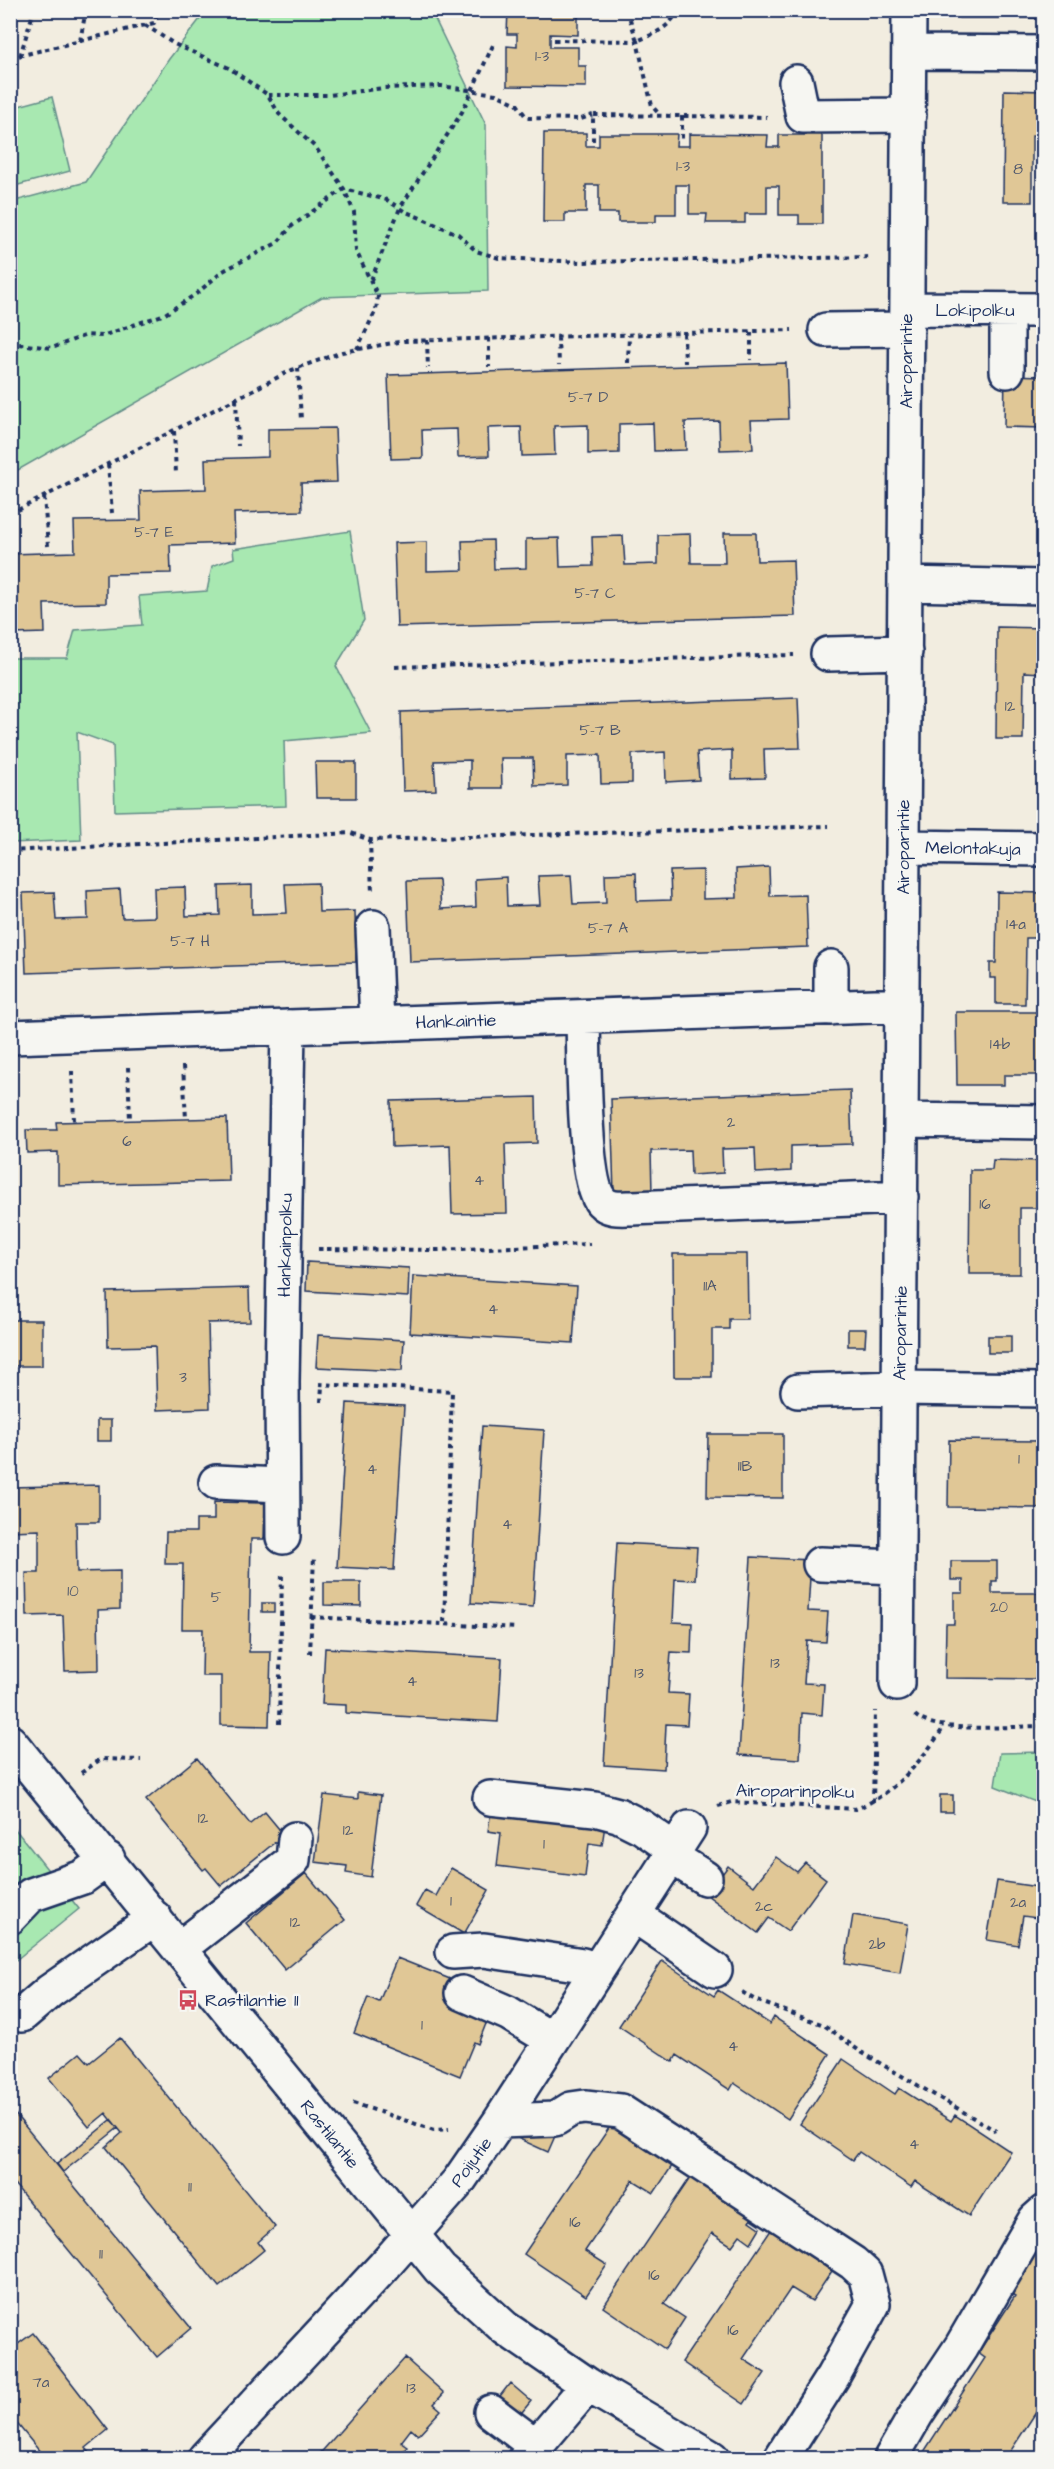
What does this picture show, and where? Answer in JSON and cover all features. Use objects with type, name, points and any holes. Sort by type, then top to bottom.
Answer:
[{"type":"street","name":"Airoparintie","points":[[897,1684],[909,10]]},
{"type":"street","points":[[909,52],[1044,54]]},
{"type":"street","points":[[796,82],[803,116],[909,115]]},
{"type":"street","points":[[1007,310],[1007,371]]},
{"type":"street","name":"Lokipolku","points":[[826,330],[907,319],[1007,310],[1044,310]]},
{"type":"street","points":[[905,584],[1044,586]]},
{"type":"street","points":[[828,654],[905,652]]},
{"type":"street","name":"Melontakuja","points":[[903,846],[1044,849]]},
{"type":"street","points":[[373,927],[377,1024]]},
{"type":"street","points":[[831,967],[831,1008]]},
{"type":"street","name":"Hankaintie","points":[[10,1037],[902,1005]]},
{"type":"street","points":[[583,1017],[587,1139],[595,1192],[602,1204],[611,1208],[632,1208],[901,1197]]},
{"type":"street","name":"Hankainpolku","points":[[283,1537],[282,1382],[288,1027]]},
{"type":"street","points":[[901,1120],[1044,1122]]},
{"type":"street","points":[[798,1391],[899,1388],[1044,1390]]},
{"type":"street","points":[[216,1482],[282,1474]]},
{"type":"street","points":[[820,1564],[898,1567]]},
{"type":"street","name":"Rastilantie","points":[[10,1742],[108,1859],[411,2236],[440,2268],[505,2328],[588,2385],[712,2458]]},
{"type":"street","points":[[490,1798],[595,1809],[618,1815],[678,1845],[705,1878]]},
{"type":"street","points":[[180,1948],[293,1860],[295,1839]]},
{"type":"street","name":"Poijutie","points":[[204,2458],[411,2236],[458,2182],[500,2121],[678,1845]]},
{"type":"street","points":[[10,1917],[31,1895],[83,1876],[108,1859]]},
{"type":"street","points":[[634,1915],[715,1970]]},
{"type":"street","points":[[22,2015],[50,1991],[155,1918]]},
{"type":"street","points":[[453,1952],[484,1950],[583,1965],[595,1973]]},
{"type":"street","points":[[462,1993],[508,2013],[551,2039]]},
{"type":"street","points":[[500,2121],[555,2119],[571,2109],[585,2107],[620,2111],[865,2274],[873,2304],[833,2376],[781,2458]]},
{"type":"street","points":[[891,2458],[917,2413],[961,2347],[1035,2220],[1044,2212]]},
{"type":"street","points":[[491,2412],[531,2452],[588,2385]]},
{"type":"path","points":[[20,56],[34,10]]},
{"type":"path","points":[[80,41],[86,10]]},
{"type":"path","points":[[10,58],[154,23],[158,10]]},
{"type":"path","points":[[627,10],[637,41],[652,106],[660,116]]},
{"type":"path","points":[[554,40],[637,41],[659,32],[673,20],[678,10]]},
{"type":"path","points":[[145,25],[174,44],[229,68],[268,95],[279,114],[316,148],[344,189],[354,212],[356,251],[378,296],[376,310],[357,349]]},
{"type":"path","points":[[371,281],[400,208],[449,134],[494,43]]},
{"type":"path","points":[[268,95],[318,96],[384,88],[441,86],[496,94],[517,104],[527,118],[581,119],[593,115],[803,116]]},
{"type":"path","points":[[593,115],[593,141]]},
{"type":"path","points":[[682,116],[682,142]]},
{"type":"path","points":[[10,343],[52,348],[86,335],[102,336],[165,314],[196,294],[223,271],[277,243],[292,226],[344,189],[387,200],[458,234],[476,251],[499,258],[581,262],[882,257]]},
{"type":"path","points":[[10,514],[298,368],[357,349],[404,341],[427,340],[826,330]]},
{"type":"path","points":[[751,332],[751,360]]},
{"type":"path","points":[[684,333],[685,363]]},
{"type":"path","points":[[628,363],[629,335]]},
{"type":"path","points":[[558,337],[559,365]]},
{"type":"path","points":[[489,338],[489,367]]},
{"type":"path","points":[[427,340],[428,368]]},
{"type":"path","points":[[298,368],[301,420]]},
{"type":"path","points":[[236,399],[238,446]]},
{"type":"path","points":[[174,431],[176,474]]},
{"type":"path","points":[[108,464],[111,513]]},
{"type":"path","points":[[44,497],[48,546]]},
{"type":"path","points":[[395,667],[828,654]]},
{"type":"path","points":[[10,851],[351,833],[370,840],[829,826]]},
{"type":"path","points":[[370,840],[373,927]]},
{"type":"path","points":[[183,1056],[186,1119]]},
{"type":"path","points":[[128,1059],[130,1120]]},
{"type":"path","points":[[72,1061],[74,1121]]},
{"type":"path","points":[[285,1249],[437,1250],[590,1244]]},
{"type":"path","points":[[282,1382],[452,1391],[444,1624]]},
{"type":"path","points":[[279,1724],[283,1537]]},
{"type":"path","points":[[311,1617],[517,1628]]},
{"type":"path","name":"Airoparinpolku","points":[[873,1803],[876,1699],[897,1684]]},
{"type":"path","name":"Airoparinpolku","points":[[678,1845],[713,1808],[732,1802],[855,1809],[873,1803],[922,1760],[944,1727],[1044,1726]]},
{"type":"path","points":[[54,1794],[101,1759],[141,1760]]},
{"type":"path","points":[[715,1970],[734,1988],[755,2000],[824,2025],[861,2052],[996,2131]]},
{"type":"path","points":[[347,2101],[434,2130],[467,2129],[500,2121]]},
{"type":"green space","points":[[207,10],[431,11],[486,125],[488,291],[322,297],[11,474],[11,202],[86,182],[169,59]]},
{"type":"green space","points":[[52,97],[70,171],[11,187],[11,108]]},
{"type":"green space","points":[[350,531],[364,620],[336,666],[371,733],[284,741],[286,806],[115,811],[113,745],[77,732],[81,840],[11,843],[11,645],[13,658],[67,658],[75,630],[142,625],[139,596],[207,591],[212,566],[234,558],[233,549]]},
{"type":"green space","points":[[1043,1752],[1043,1805],[995,1786],[1000,1753]]},
{"type":"green space","points":[[11,1824],[79,1909],[11,1964]]},
{"type":"building","points":[[508,10],[587,10],[587,14],[578,14],[578,35],[550,34],[550,47],[578,47],[578,66],[586,66],[586,87],[507,86],[507,46],[517,47],[517,34],[507,34]]},
{"type":"building","points":[[959,10],[1038,10],[1038,18],[959,18]]},
{"type":"building","points":[[1004,90],[1044,91],[1044,136],[1032,136],[1032,202],[1003,202]]},
{"type":"building","points":[[544,133],[586,133],[586,146],[599,146],[599,134],[677,134],[676,146],[689,146],[689,134],[768,135],[767,147],[779,147],[779,135],[822,135],[822,224],[799,224],[799,215],[779,215],[779,186],[767,186],[767,214],[745,214],[745,223],[706,223],[707,214],[689,214],[689,185],[676,185],[676,214],[656,214],[656,222],[618,222],[618,213],[599,213],[599,185],[586,185],[586,213],[565,213],[565,222],[543,222]]},
{"type":"building","points":[[786,363],[788,419],[751,420],[753,449],[720,450],[719,421],[685,422],[686,450],[654,451],[653,423],[619,424],[619,453],[588,454],[588,425],[554,426],[555,455],[522,456],[521,427],[488,428],[489,456],[458,457],[457,429],[422,430],[423,458],[391,459],[388,375]]},
{"type":"building","points":[[1041,366],[1044,366],[1044,428],[1004,427],[1005,375],[1041,376]]},
{"type":"building","points":[[335,428],[337,482],[301,483],[302,511],[234,513],[235,543],[170,545],[171,573],[106,574],[106,603],[44,604],[45,633],[13,634],[11,554],[75,552],[74,521],[141,520],[140,491],[206,489],[205,459],[268,457],[268,429]]},
{"type":"building","points":[[724,533],[756,533],[757,561],[793,560],[795,616],[397,627],[394,543],[427,542],[427,571],[463,570],[462,541],[493,540],[494,569],[526,568],[526,539],[559,538],[560,567],[593,566],[592,537],[623,536],[625,565],[658,564],[658,535],[690,534],[691,563],[725,563]]},
{"type":"building","points":[[997,627],[1044,628],[1044,673],[1024,672],[1023,739],[996,739]]},
{"type":"building","points":[[798,698],[800,748],[764,749],[765,778],[732,779],[732,750],[697,752],[699,780],[666,782],[665,752],[632,754],[632,783],[601,784],[600,755],[567,756],[567,785],[534,786],[533,758],[501,758],[502,788],[470,788],[470,760],[434,761],[436,790],[403,791],[401,712]]},
{"type":"building","points":[[315,762],[356,762],[356,798],[316,798]]},
{"type":"building","points":[[769,867],[770,896],[806,895],[808,947],[410,962],[407,881],[439,880],[441,909],[476,907],[475,879],[506,877],[507,906],[540,905],[538,876],[571,875],[573,904],[606,903],[605,874],[636,873],[637,901],[671,900],[670,871],[703,870],[703,899],[737,898],[736,869]]},
{"type":"building","points":[[318,883],[319,912],[355,911],[356,962],[26,973],[23,893],[54,892],[56,920],[88,919],[87,891],[120,889],[122,918],[155,917],[154,888],[185,887],[186,916],[220,915],[219,886],[252,885],[252,914],[287,913],[285,884]]},
{"type":"building","points":[[997,892],[1044,893],[1044,938],[1026,938],[1025,1004],[996,1004],[996,978],[990,978],[990,963],[996,963]]},
{"type":"building","points":[[956,1012],[1044,1012],[1044,1075],[1004,1075],[1004,1085],[957,1085]]},
{"type":"building","points":[[850,1090],[852,1144],[791,1146],[791,1171],[756,1173],[755,1148],[722,1149],[723,1173],[691,1175],[690,1150],[651,1151],[652,1193],[614,1194],[611,1099]]},
{"type":"building","points":[[536,1097],[537,1143],[505,1144],[507,1213],[452,1214],[450,1145],[392,1147],[391,1101]]},
{"type":"building","points":[[227,1118],[229,1181],[58,1185],[58,1152],[27,1153],[26,1130],[57,1130],[56,1122]]},
{"type":"building","points":[[993,1160],[1044,1161],[1044,1208],[1020,1208],[1020,1274],[969,1274],[970,1170],[992,1170]]},
{"type":"building","points":[[673,1254],[747,1254],[748,1319],[729,1319],[729,1329],[712,1329],[712,1377],[674,1377]]},
{"type":"building","points":[[307,1262],[409,1268],[408,1297],[306,1291]]},
{"type":"building","points":[[413,1276],[577,1286],[573,1343],[410,1333]]},
{"type":"building","points":[[249,1288],[250,1322],[208,1323],[210,1408],[157,1410],[155,1346],[108,1347],[107,1292]]},
{"type":"building","points":[[10,1320],[42,1320],[42,1366],[10,1366]]},
{"type":"building","points":[[848,1329],[866,1329],[865,1346],[848,1346]]},
{"type":"building","points":[[318,1335],[404,1340],[402,1371],[316,1367]]},
{"type":"building","points":[[988,1336],[1011,1336],[1011,1353],[988,1353]]},
{"type":"building","points":[[347,1403],[404,1406],[394,1570],[337,1567]]},
{"type":"building","points":[[97,1420],[111,1420],[111,1441],[97,1441]]},
{"type":"building","points":[[482,1426],[544,1430],[533,1607],[471,1603]]},
{"type":"building","points":[[708,1434],[783,1434],[783,1498],[707,1497]]},
{"type":"building","points":[[949,1440],[1044,1441],[1044,1508],[948,1507]]},
{"type":"building","points":[[99,1485],[99,1522],[76,1522],[77,1572],[120,1571],[120,1609],[98,1610],[99,1670],[65,1671],[63,1615],[27,1616],[26,1573],[39,1573],[39,1530],[10,1531],[10,1487]]},
{"type":"building","points":[[214,1502],[265,1503],[264,1539],[251,1539],[249,1652],[271,1652],[269,1726],[221,1725],[221,1676],[202,1676],[203,1629],[182,1629],[183,1564],[165,1564],[166,1532],[196,1532],[196,1520],[214,1520]]},
{"type":"building","points":[[617,1543],[697,1547],[695,1580],[675,1579],[673,1622],[692,1623],[691,1653],[671,1652],[668,1693],[689,1694],[687,1725],[666,1724],[664,1769],[604,1765]]},
{"type":"building","points":[[751,1557],[811,1560],[808,1611],[828,1612],[826,1642],[807,1641],[804,1683],[824,1684],[822,1715],[802,1713],[800,1759],[739,1755]]},
{"type":"building","points":[[951,1561],[997,1561],[997,1581],[992,1581],[992,1593],[1044,1593],[1044,1679],[945,1678],[946,1624],[954,1624],[954,1593],[963,1593],[963,1580],[951,1580]]},
{"type":"building","points":[[324,1582],[361,1582],[361,1606],[324,1605]]},
{"type":"building","points":[[262,1603],[274,1603],[274,1612],[262,1612]]},
{"type":"building","points":[[325,1648],[502,1658],[498,1722],[346,1713],[346,1705],[322,1704]]},
{"type":"building","points":[[197,1758],[250,1824],[265,1812],[284,1835],[221,1886],[206,1868],[203,1870],[146,1800]]},
{"type":"building","points":[[358,1792],[381,1795],[371,1877],[346,1873],[347,1866],[315,1862],[324,1795],[358,1799]]},
{"type":"building","points":[[940,1795],[953,1795],[953,1812],[940,1812]]},
{"type":"building","points":[[491,1811],[605,1825],[602,1845],[589,1843],[585,1877],[497,1866],[501,1833],[488,1831]]},
{"type":"building","points":[[776,1857],[797,1872],[805,1863],[826,1879],[788,1931],[769,1918],[758,1933],[707,1895],[728,1866],[754,1886]]},
{"type":"building","points":[[451,1868],[489,1890],[464,1934],[416,1906],[425,1890],[436,1896]]},
{"type":"building","points":[[306,1873],[345,1920],[285,1970],[246,1923]]},
{"type":"building","points":[[997,1881],[1044,1888],[1044,1919],[1023,1916],[1018,1945],[987,1940]]},
{"type":"building","points":[[853,1915],[908,1924],[900,1973],[845,1964]]},
{"type":"building","points":[[397,1958],[460,1983],[489,2016],[478,2044],[474,2042],[460,2076],[354,2033],[368,1997],[379,2002]]},
{"type":"building","points":[[662,1961],[714,1996],[718,1990],[770,2024],[774,2017],[830,2054],[788,2119],[734,2083],[730,2090],[677,2055],[673,2062],[619,2026]]},
{"type":"building","points":[[120,2038],[275,2227],[258,2242],[264,2250],[219,2287],[106,2147],[122,2133],[106,2113],[89,2127],[49,2078],[80,2053],[89,2063]]},
{"type":"building","points":[[843,2059],[895,2094],[899,2088],[951,2121],[955,2115],[1011,2152],[969,2216],[915,2181],[911,2187],[859,2152],[853,2160],[800,2124]]},
{"type":"building","points":[[10,2108],[191,2328],[157,2357],[10,2179]]},
{"type":"building","points":[[528,2114],[559,2127],[548,2152],[517,2138]]},
{"type":"building","points":[[111,2120],[118,2128],[63,2172],[57,2164]]},
{"type":"building","points":[[613,2122],[674,2163],[654,2193],[633,2180],[585,2251],[607,2265],[586,2296],[524,2254]]},
{"type":"building","points":[[692,2175],[753,2216],[750,2221],[760,2228],[751,2243],[740,2235],[732,2246],[712,2233],[664,2304],[685,2318],[665,2349],[603,2307]]},
{"type":"building","points":[[771,2230],[832,2271],[812,2301],[791,2288],[743,2359],[765,2373],[744,2404],[682,2362]]},
{"type":"building","points":[[1044,2237],[1044,2384],[1039,2392],[1044,2395],[1044,2400],[1006,2458],[920,2458],[985,2358],[978,2353],[1015,2296],[1008,2292]]},
{"type":"building","points":[[33,2333],[108,2430],[86,2448],[94,2458],[45,2458],[10,2415],[10,2350]]},
{"type":"building","points":[[405,2358],[444,2393],[434,2404],[441,2410],[418,2435],[411,2429],[401,2442],[408,2447],[398,2458],[316,2458]]},
{"type":"building","points":[[510,2383],[531,2401],[518,2417],[497,2400]]},
{"type":"place","name":"Rastilantie 11","points":[[188,2000]]}]
